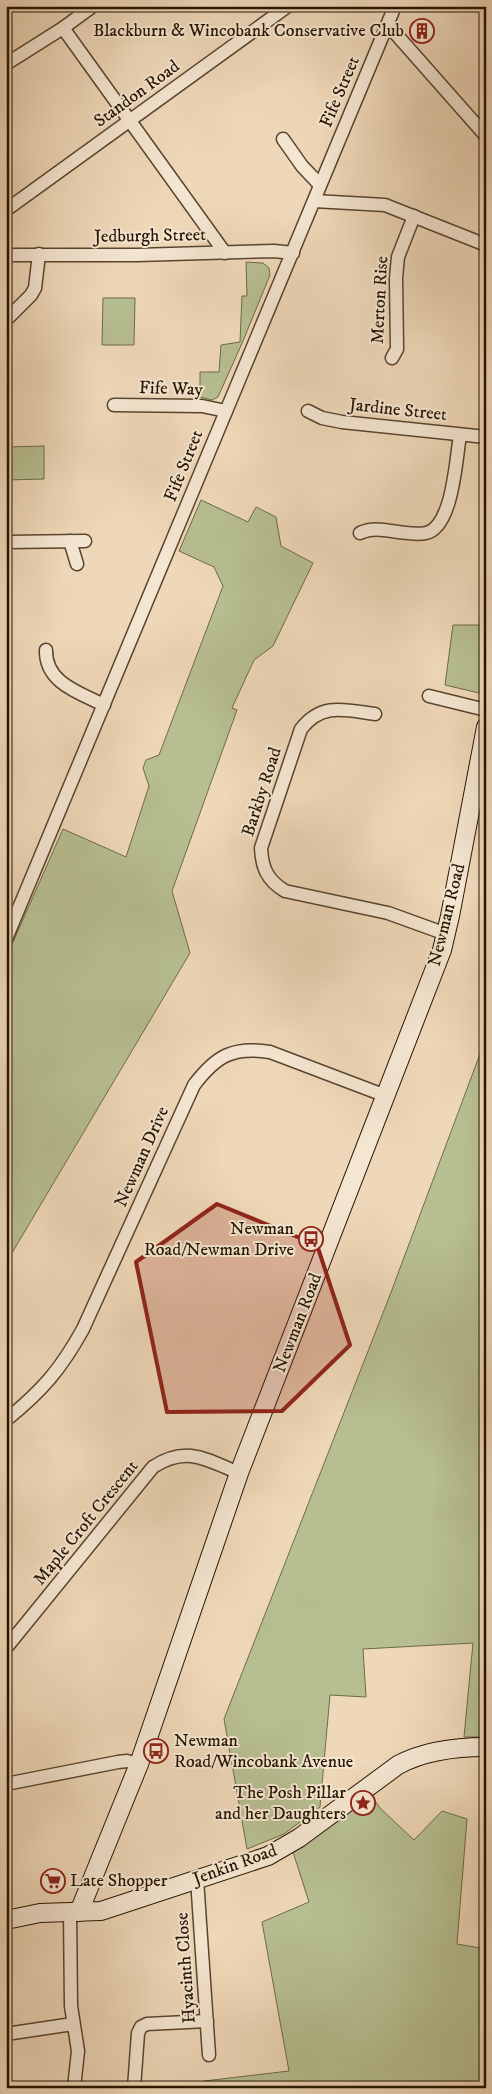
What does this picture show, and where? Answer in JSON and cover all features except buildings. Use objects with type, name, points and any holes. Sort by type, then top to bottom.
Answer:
[{"type":"street","points":[[6,64],[63,28],[93,6]]},
{"type":"street","name":"Standon Road","points":[[6,210],[288,6]]},
{"type":"street","name":"Fife Street","points":[[6,939],[395,6]]},
{"type":"street","points":[[388,25],[486,136]]},
{"type":"street","points":[[63,28],[225,253]]},
{"type":"street","points":[[283,139],[302,166],[320,185]]},
{"type":"street","points":[[314,201],[385,205],[486,245]]},
{"type":"street","name":"Merton Rise","points":[[392,358],[397,349],[396,278],[398,257],[414,216]]},
{"type":"street","name":"Jedburgh Street","points":[[6,255],[274,251],[293,253]]},
{"type":"street","points":[[6,320],[31,295],[35,288],[39,254]]},
{"type":"street","name":"Fife Way","points":[[114,405],[202,406],[226,411]]},
{"type":"street","name":"Jardine Street","points":[[308,411],[322,418],[342,422],[486,437]]},
{"type":"street","points":[[360,533],[372,529],[425,534],[440,524],[446,511],[453,480],[460,435]]},
{"type":"street","points":[[70,541],[77,564]]},
{"type":"street","points":[[6,542],[85,541]]},
{"type":"street","points":[[46,650],[47,664],[57,680],[65,686],[104,705]]},
{"type":"street","points":[[429,696],[486,710]]},
{"type":"street","name":"Barkby Road","points":[[375,714],[328,710],[313,717],[301,729],[261,848],[262,863],[266,875],[275,885],[285,891],[388,912],[446,934]]},
{"type":"street","name":"Newman Road","points":[[74,1911],[139,1764],[240,1473],[386,1096],[446,934],[486,728]]},
{"type":"street","name":"Newman Drive","points":[[6,1420],[45,1386],[67,1359],[83,1329],[194,1085],[206,1070],[220,1058],[235,1052],[252,1049],[270,1052],[386,1096]]},
{"type":"street","name":"Maple Croft Crescent","points":[[6,1648],[153,1467],[173,1457],[185,1455],[197,1456],[240,1473]]},
{"type":"street","name":"Jenkin Road","points":[[6,1920],[40,1913],[101,1911],[268,1856],[299,1838],[398,1765],[413,1757],[486,1746]]},
{"type":"street","points":[[6,1784],[118,1762],[127,1761],[139,1764]]},
{"type":"street","name":"Hyacinth Close","points":[[197,1879],[209,2054]]},
{"type":"street","points":[[74,1911],[70,1958],[73,2024],[78,2051],[74,2088]]},
{"type":"street","points":[[134,2088],[138,2033],[141,2027],[147,2024],[207,2021]]},
{"type":"street","points":[[6,2034],[73,2024]]},
{"type":"highlighted area","points":[[217,1204],[317,1245],[350,1345],[282,1411],[167,1412],[136,1262]]},
{"type":"green space","points":[[246,262],[263,263],[269,268],[270,275],[218,397],[212,400],[200,397],[200,372],[219,372],[221,345],[240,342],[242,296],[247,296]]},
{"type":"green space","points":[[103,298],[135,298],[134,345],[102,345]]},
{"type":"green space","points":[[44,446],[44,479],[6,480],[6,447]]},
{"type":"green space","points":[[201,500],[248,522],[256,507],[276,517],[281,546],[313,563],[273,646],[254,660],[232,708],[237,710],[172,891],[190,953],[6,1263],[6,958],[63,829],[126,857],[149,786],[143,768],[146,760],[159,755],[223,586],[214,567],[179,551]]},
{"type":"green space","points":[[453,625],[486,625],[486,681],[479,693],[445,685]]},
{"type":"green space","points":[[486,1038],[486,1737],[464,1737],[473,1643],[363,1649],[366,1697],[330,1695],[320,1807],[284,1834],[247,1849],[224,1719],[390,1295]]},
{"type":"green space","points":[[369,1792],[380,1808],[414,1840],[442,1811],[467,1819],[457,1944],[486,1949],[486,2088],[203,2088],[204,2081],[289,2071],[262,1922],[309,1902],[293,1852]]},
{"type":"place","name":"Blackburn & Wincobank Conservative Club","points":[[422,31]]},
{"type":"place","name":"Newman Road/Newman Drive","points":[[311,1239]]},
{"type":"place","name":"Newman Road/Wincobank Avenue","points":[[156,1751]]},
{"type":"place","name":"The Posh Pillar and her Daughters","points":[[363,1803]]},
{"type":"place","name":"Late Shopper","points":[[53,1881]]}]
